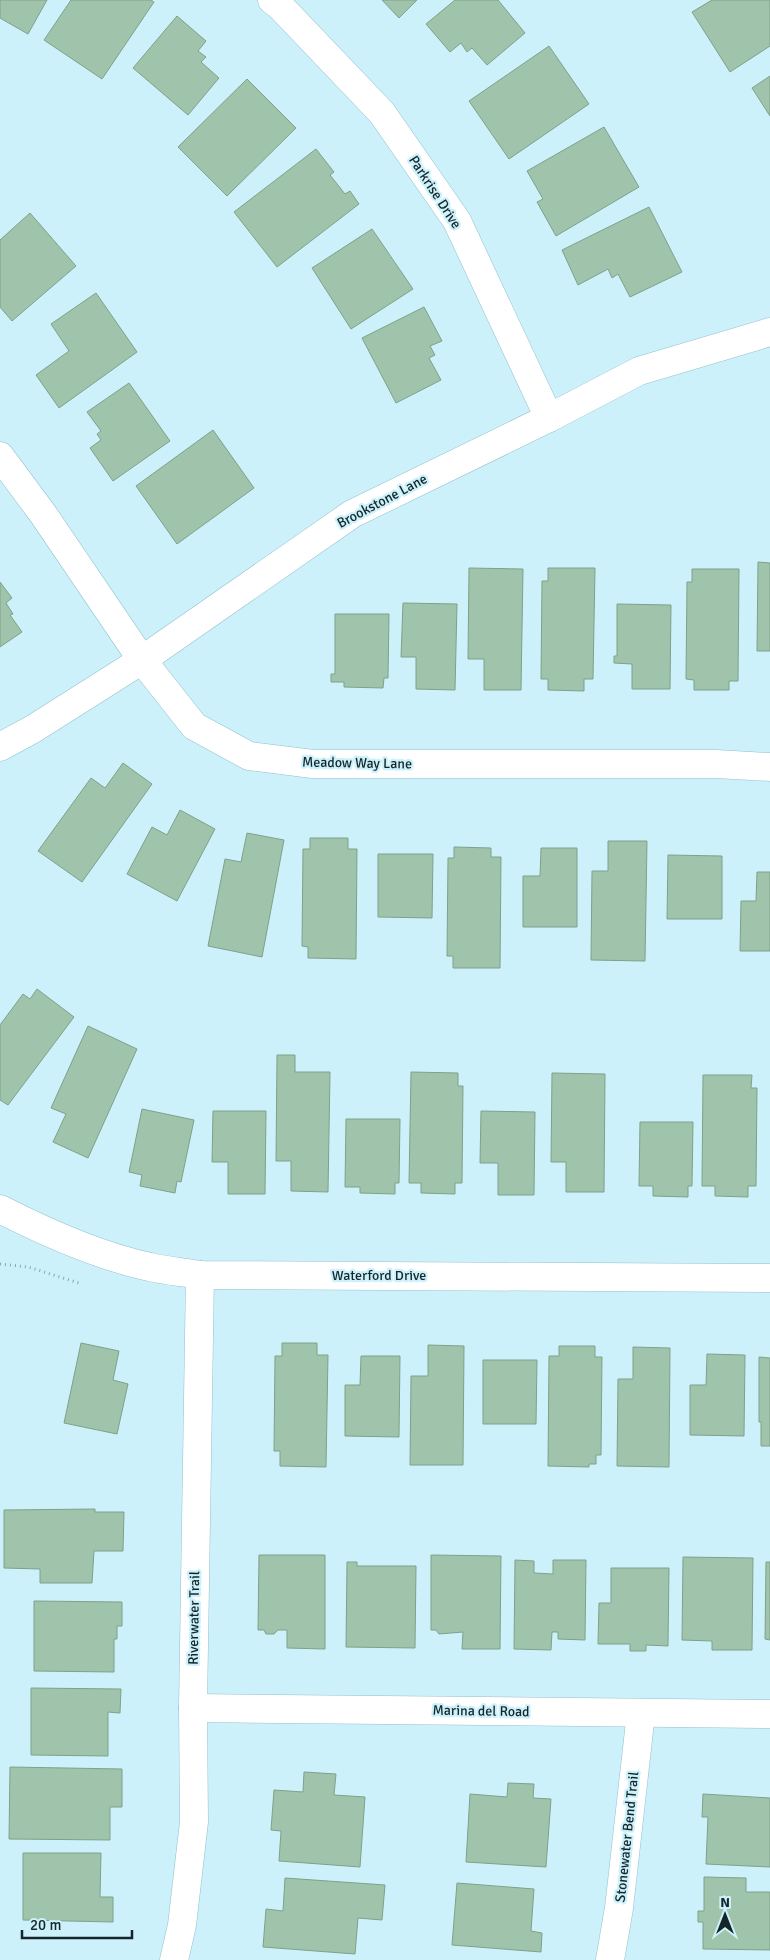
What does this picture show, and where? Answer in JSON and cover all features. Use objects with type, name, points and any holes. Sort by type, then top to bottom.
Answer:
[{"type":"street","name":"Parkrise Drive","points":[[272,0],[280,6],[382,113],[456,221],[549,418]]},
{"type":"street","name":"Brookstone Lane","points":[[0,747],[33,729],[142,660],[352,514],[549,418],[638,371],[770,332]]},
{"type":"street","name":"Meadow Way Lane","points":[[0,456],[43,514],[142,660],[194,726],[249,756],[313,764],[716,764],[770,767]]},
{"type":"street","name":"Waterford Drive","points":[[0,1208],[31,1225],[98,1253],[150,1267],[200,1275],[770,1278]]},
{"type":"street","name":"Riverwater Trail","points":[[174,1960],[182,1925],[194,1822],[193,1708],[200,1275]]},
{"type":"street","name":"Marina del Road","points":[[193,1708],[770,1714]]},
{"type":"street","name":"Stonewater Bend Trail","points":[[610,1960],[620,1908],[641,1713]]},
{"type":"building","points":[[0,0],[47,0],[28,34],[0,18]]},
{"type":"building","points":[[71,0],[151,0],[154,2],[102,79],[44,40]]},
{"type":"building","points":[[382,0],[417,0],[399,18]]},
{"type":"building","points":[[455,0],[498,0],[525,33],[487,65],[472,48],[467,52],[461,43],[450,52],[426,24]]},
{"type":"building","points":[[712,0],[770,0],[770,46],[730,72],[692,12]]},
{"type":"building","points":[[177,16],[206,41],[198,51],[206,57],[201,62],[219,78],[188,115],[133,68]]},
{"type":"building","points":[[549,46],[589,104],[509,159],[469,101]]},
{"type":"building","points":[[770,76],[770,116],[752,88]]},
{"type":"building","points":[[247,79],[296,128],[227,196],[178,147]]},
{"type":"building","points":[[604,127],[639,187],[556,236],[537,202],[543,199],[527,171]]},
{"type":"building","points":[[316,149],[334,172],[330,175],[345,194],[350,191],[359,204],[277,267],[234,212]]},
{"type":"building","points":[[649,207],[682,272],[630,297],[618,274],[612,278],[608,269],[578,285],[562,250]]},
{"type":"building","points":[[30,213],[76,266],[12,321],[0,307],[0,240]]},
{"type":"building","points":[[372,229],[413,289],[351,329],[312,268]]},
{"type":"building","points":[[96,293],[137,352],[59,408],[36,375],[69,351],[51,324]]},
{"type":"building","points":[[424,307],[442,341],[430,346],[435,355],[429,358],[441,380],[396,403],[362,338]]},
{"type":"building","points":[[129,383],[170,441],[113,481],[90,448],[101,440],[97,434],[101,431],[87,412]]},
{"type":"building","points":[[213,430],[254,488],[177,544],[136,486]]},
{"type":"building","points":[[758,562],[770,563],[770,651],[757,651]]},
{"type":"building","points":[[469,568],[523,569],[521,690],[484,690],[484,659],[468,659]]},
{"type":"building","points":[[548,568],[595,568],[593,679],[584,679],[584,691],[548,690],[548,679],[541,679],[542,581],[548,581]]},
{"type":"building","points":[[692,569],[739,569],[738,681],[729,681],[729,690],[694,690],[694,680],[686,679],[687,582],[692,582]]},
{"type":"building","points":[[0,582],[12,598],[6,603],[13,614],[10,615],[22,632],[0,647]]},
{"type":"building","points":[[403,603],[457,604],[455,690],[416,689],[416,657],[401,657]]},
{"type":"building","points":[[617,604],[671,605],[670,689],[632,689],[632,664],[614,663],[614,656],[617,656]]},
{"type":"building","points":[[335,614],[389,614],[388,678],[384,678],[383,688],[344,687],[344,682],[331,682],[331,674],[335,674]]},
{"type":"building","points":[[123,763],[152,784],[82,882],[38,851],[91,778],[105,788]]},
{"type":"building","points":[[180,810],[215,829],[177,901],[127,874],[152,827],[167,835]]},
{"type":"building","points":[[247,833],[284,840],[262,957],[208,946],[225,859],[241,862]]},
{"type":"building","points":[[310,838],[348,838],[348,849],[357,849],[356,959],[308,958],[308,947],[302,946],[303,849],[310,849]]},
{"type":"building","points":[[608,841],[647,841],[645,961],[591,960],[592,871],[608,871]]},
{"type":"building","points":[[454,847],[491,848],[491,857],[501,857],[500,968],[453,968],[453,956],[447,956],[448,858],[454,858]]},
{"type":"building","points":[[541,848],[577,848],[577,927],[523,927],[523,876],[540,876]]},
{"type":"building","points":[[378,854],[433,854],[432,918],[378,917]]},
{"type":"building","points":[[668,855],[722,856],[722,919],[667,919]]},
{"type":"building","points":[[757,872],[770,872],[770,951],[740,951],[741,901],[756,901]]},
{"type":"building","points":[[37,989],[74,1017],[8,1105],[0,1100],[0,1025],[23,994],[30,999]]},
{"type":"building","points":[[88,1026],[137,1049],[88,1158],[53,1142],[66,1114],[51,1108]]},
{"type":"building","points":[[277,1055],[295,1055],[295,1072],[330,1072],[328,1192],[291,1191],[291,1161],[276,1161]]},
{"type":"building","points":[[411,1072],[458,1073],[458,1086],[463,1086],[462,1183],[455,1183],[455,1194],[421,1193],[421,1183],[409,1183]]},
{"type":"building","points":[[552,1073],[605,1074],[604,1192],[566,1192],[566,1162],[551,1162]]},
{"type":"building","points":[[703,1075],[752,1075],[751,1088],[757,1088],[756,1186],[748,1186],[748,1197],[715,1196],[715,1186],[702,1186]]},
{"type":"building","points":[[142,1109],[194,1120],[181,1182],[177,1181],[175,1193],[140,1186],[142,1175],[129,1172]]},
{"type":"building","points":[[213,1111],[266,1111],[265,1194],[228,1194],[228,1162],[212,1162]]},
{"type":"building","points":[[481,1111],[535,1112],[534,1195],[498,1195],[498,1163],[480,1163]]},
{"type":"building","points":[[346,1119],[400,1119],[399,1183],[395,1183],[395,1194],[360,1193],[360,1187],[345,1187]]},
{"type":"building","points":[[640,1122],[693,1122],[692,1186],[688,1186],[688,1197],[653,1196],[653,1186],[639,1186]]},
{"type":"building","points":[[81,1343],[119,1351],[113,1380],[128,1384],[117,1434],[64,1423]]},
{"type":"building","points":[[282,1343],[317,1343],[317,1355],[328,1355],[326,1467],[280,1466],[280,1451],[274,1451],[275,1356],[282,1356]]},
{"type":"building","points":[[428,1345],[464,1346],[463,1465],[410,1465],[411,1376],[428,1376]]},
{"type":"building","points":[[559,1346],[595,1346],[595,1357],[602,1357],[601,1455],[596,1455],[596,1464],[589,1464],[589,1467],[548,1466],[549,1356],[559,1356]]},
{"type":"building","points":[[633,1347],[670,1348],[669,1467],[617,1466],[618,1379],[633,1379]]},
{"type":"building","points":[[707,1354],[745,1355],[744,1436],[690,1435],[690,1385],[706,1385]]},
{"type":"building","points":[[361,1356],[400,1356],[399,1437],[345,1436],[345,1385],[360,1385]]},
{"type":"building","points":[[759,1357],[770,1358],[770,1446],[761,1446]]},
{"type":"building","points":[[483,1360],[537,1360],[536,1424],[483,1424]]},
{"type":"building","points":[[95,1509],[95,1512],[124,1512],[123,1551],[94,1551],[92,1583],[40,1583],[40,1569],[4,1568],[4,1510]]},
{"type":"building","points":[[259,1555],[325,1555],[325,1649],[287,1648],[287,1630],[278,1630],[274,1634],[266,1634],[264,1630],[258,1630]]},
{"type":"building","points":[[431,1555],[501,1556],[500,1649],[462,1649],[463,1632],[439,1634],[436,1630],[431,1630]]},
{"type":"building","points":[[683,1557],[753,1558],[752,1650],[712,1650],[712,1641],[682,1640]]},
{"type":"building","points":[[515,1560],[534,1561],[534,1573],[553,1574],[553,1560],[586,1560],[585,1640],[558,1639],[558,1632],[552,1632],[551,1650],[514,1649]]},
{"type":"building","points":[[347,1562],[357,1562],[357,1566],[416,1566],[415,1648],[346,1647]]},
{"type":"building","points":[[766,1562],[770,1562],[770,1640],[765,1639]]},
{"type":"building","points":[[611,1568],[669,1568],[668,1646],[646,1645],[646,1651],[630,1651],[630,1644],[598,1644],[599,1603],[611,1603]]},
{"type":"building","points":[[34,1601],[122,1602],[122,1626],[117,1626],[117,1639],[114,1639],[114,1672],[34,1671]]},
{"type":"building","points":[[31,1688],[121,1689],[120,1713],[108,1712],[108,1756],[31,1755]]},
{"type":"building","points":[[10,1767],[122,1769],[122,1807],[110,1807],[110,1840],[9,1839]]},
{"type":"building","points":[[304,1772],[336,1774],[334,1795],[365,1797],[360,1867],[279,1861],[281,1831],[271,1830],[274,1790],[303,1792]]},
{"type":"building","points":[[508,1783],[534,1784],[533,1798],[551,1799],[546,1867],[466,1862],[470,1794],[507,1797]]},
{"type":"building","points":[[703,1794],[770,1798],[770,1867],[706,1864],[708,1817],[702,1817]]},
{"type":"building","points":[[23,1853],[101,1853],[100,1897],[113,1897],[113,1922],[23,1920]]},
{"type":"building","points":[[704,1877],[746,1878],[746,1892],[770,1892],[770,1950],[703,1949],[703,1922],[698,1922],[698,1911],[704,1911]]},
{"type":"building","points":[[285,1878],[385,1885],[382,1920],[358,1918],[355,1954],[263,1947],[266,1909],[283,1911]]},
{"type":"building","points":[[457,1883],[534,1889],[531,1931],[542,1933],[541,1952],[452,1945]]}]
